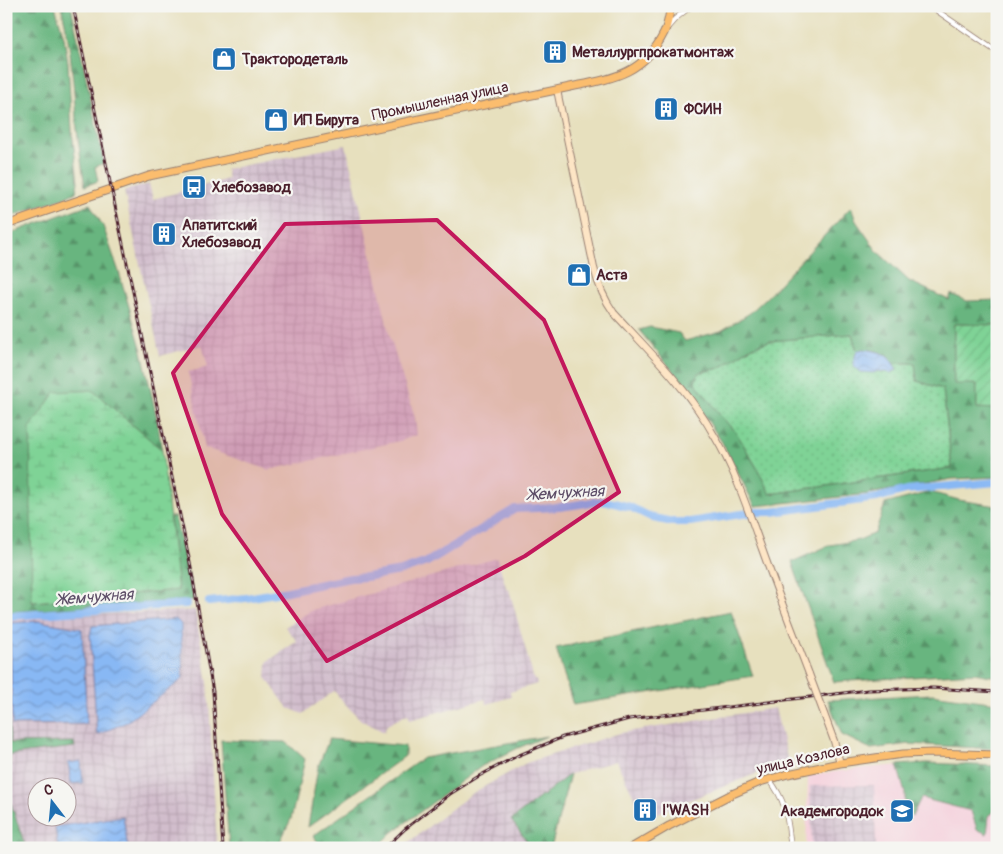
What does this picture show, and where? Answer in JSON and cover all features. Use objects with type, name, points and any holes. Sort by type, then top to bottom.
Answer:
[{"type":"main road","name":"Промышленная улица","points":[[6,225],[149,176],[619,76],[632,69],[653,51],[665,31],[671,6]]},
{"type":"main road","points":[[557,90],[596,278],[600,288],[614,313],[676,381],[715,436],[742,496],[834,741],[840,763]]},
{"type":"main road","name":"улица Козлова","points":[[631,848],[730,795],[768,779],[840,763],[903,754],[997,755]]},
{"type":"street","points":[[665,31],[675,19],[691,6]]},
{"type":"street","points":[[930,6],[997,52]]},
{"type":"street","points":[[768,779],[780,795],[785,807],[791,848]]},
{"type":"highlighted area","points":[[437,220],[544,320],[619,492],[525,556],[327,661],[222,514],[173,373],[285,224]]},
{"type":"shaded area","points":[[346,145],[390,337],[415,418],[417,435],[400,441],[269,470],[205,448],[188,372],[208,367],[202,345],[160,356],[124,191],[149,184],[153,199],[228,179],[226,169]]},
{"type":"shaded area","points":[[497,558],[507,590],[509,589],[534,680],[536,680],[537,684],[510,692],[511,697],[487,704],[485,699],[410,720],[408,714],[387,725],[384,732],[361,720],[334,691],[303,714],[288,708],[266,678],[267,662],[297,641],[285,627],[312,610]]},
{"type":"shaded area","points":[[195,610],[208,682],[217,848],[26,848],[7,792],[11,759],[6,618]]},
{"type":"shaded area","points":[[775,708],[788,761],[645,818],[616,761],[570,774],[511,820],[532,848],[401,848],[471,794],[526,763],[620,733]]},
{"type":"shaded area","name":"Академгородок","points":[[927,763],[997,766],[997,848],[806,848],[808,775]]},
{"type":"shaded area","points":[[874,785],[876,848],[812,848],[810,786]]},
{"type":"green space","points":[[6,6],[55,6],[64,37],[68,63],[72,131],[78,182],[76,192],[64,198],[6,218]]},
{"type":"green space","points":[[61,6],[71,6],[104,163],[95,167],[98,181],[85,186],[70,51]]},
{"type":"green space","points":[[90,204],[103,226],[118,269],[142,351],[162,450],[92,390],[32,602],[178,590],[170,517],[175,517],[194,600],[6,612],[6,235]]},
{"type":"green space","points":[[851,207],[856,221],[877,251],[909,281],[949,300],[951,294],[967,301],[997,300],[997,325],[954,324],[954,383],[977,384],[977,408],[997,409],[997,477],[952,479],[868,494],[755,506],[722,442],[681,381],[639,330],[650,327],[679,333],[685,341],[721,331],[750,313]],"holes":[[[852,334],[857,351],[877,351],[893,363],[915,363],[917,381],[943,389],[952,468],[770,494],[737,434],[695,382],[698,373],[720,368],[747,350],[770,341]]]},
{"type":"green space","points":[[954,324],[997,325],[997,409],[977,408],[977,384],[954,384]]},
{"type":"green space","points":[[852,334],[857,351],[855,357],[883,372],[897,370],[893,363],[915,363],[917,381],[943,389],[952,468],[769,494],[757,468],[737,434],[695,382],[698,373],[720,368],[747,350],[770,341]]},
{"type":"green space","points":[[92,390],[162,450],[178,590],[32,602],[30,428],[55,392]]},
{"type":"green space","points":[[930,492],[959,500],[997,506],[997,677],[974,673],[834,682],[792,562],[830,545],[859,540],[875,533],[885,504]]},
{"type":"green space","points":[[731,611],[753,676],[573,705],[556,648]]},
{"type":"green space","points":[[6,653],[10,743],[74,742],[75,747],[10,755],[7,792],[26,848],[6,848]]},
{"type":"green space","points":[[932,694],[997,703],[997,749],[909,744],[871,749],[842,735],[828,700]]},
{"type":"green space","points":[[547,736],[482,766],[393,832],[377,848],[323,848],[313,836],[423,758]]},
{"type":"green space","points":[[329,739],[405,746],[405,756],[308,827],[318,767]]},
{"type":"green space","points":[[221,740],[286,742],[305,759],[291,819],[277,848],[229,848]]},
{"type":"green space","points":[[927,763],[997,766],[997,810],[989,816],[987,834],[977,829],[971,811],[921,798],[912,816],[905,810],[905,793],[897,765]]},
{"type":"green space","points":[[570,774],[551,848],[532,848],[511,820]]},
{"type":"water","points":[[863,349],[884,354],[891,360],[897,370],[891,373],[879,371],[873,373],[861,372],[854,367],[853,362],[857,351]]},
{"type":"water","points":[[176,619],[181,624],[183,679],[127,722],[97,735],[90,635],[92,626]]},
{"type":"water","points":[[39,621],[82,629],[87,724],[12,725],[10,623]]},
{"type":"water","points":[[81,761],[83,783],[78,783],[78,776],[70,776],[68,763]]},
{"type":"water","points":[[123,816],[128,848],[58,848],[55,827],[78,826],[78,823]]},
{"type":"waterway","name":"Жемчужная","points":[[209,602],[246,598],[350,578],[401,571],[427,562],[515,509],[560,507],[601,501],[630,507],[653,518],[673,522],[690,522],[877,498],[906,490],[997,482]]},
{"type":"waterway","name":"Жемчужная","points":[[6,616],[186,604]]},
{"type":"railway","points":[[73,6],[190,563],[213,692],[223,848]]},
{"type":"railway","points":[[385,848],[405,829],[450,794],[479,776],[517,756],[563,737],[629,719],[868,690],[933,688],[997,692]]},
{"type":"place","name":"Металлургпрокатмонтаж","points":[[555,52]]},
{"type":"place","name":"Трактородеталь","points":[[224,59]]},
{"type":"place","name":"ФСИН","points":[[666,109]]},
{"type":"place","name":"ИП Бирута","points":[[276,120]]},
{"type":"place","name":"Хлебозавод","points":[[194,187]]},
{"type":"place","name":"Апатитский Хлебозавод","points":[[164,234]]},
{"type":"place","name":"Аста","points":[[579,275]]},
{"type":"place","name":"I'WASH","points":[[645,810]]},
{"type":"place","name":"Академгородок","points":[[902,811]]}]
